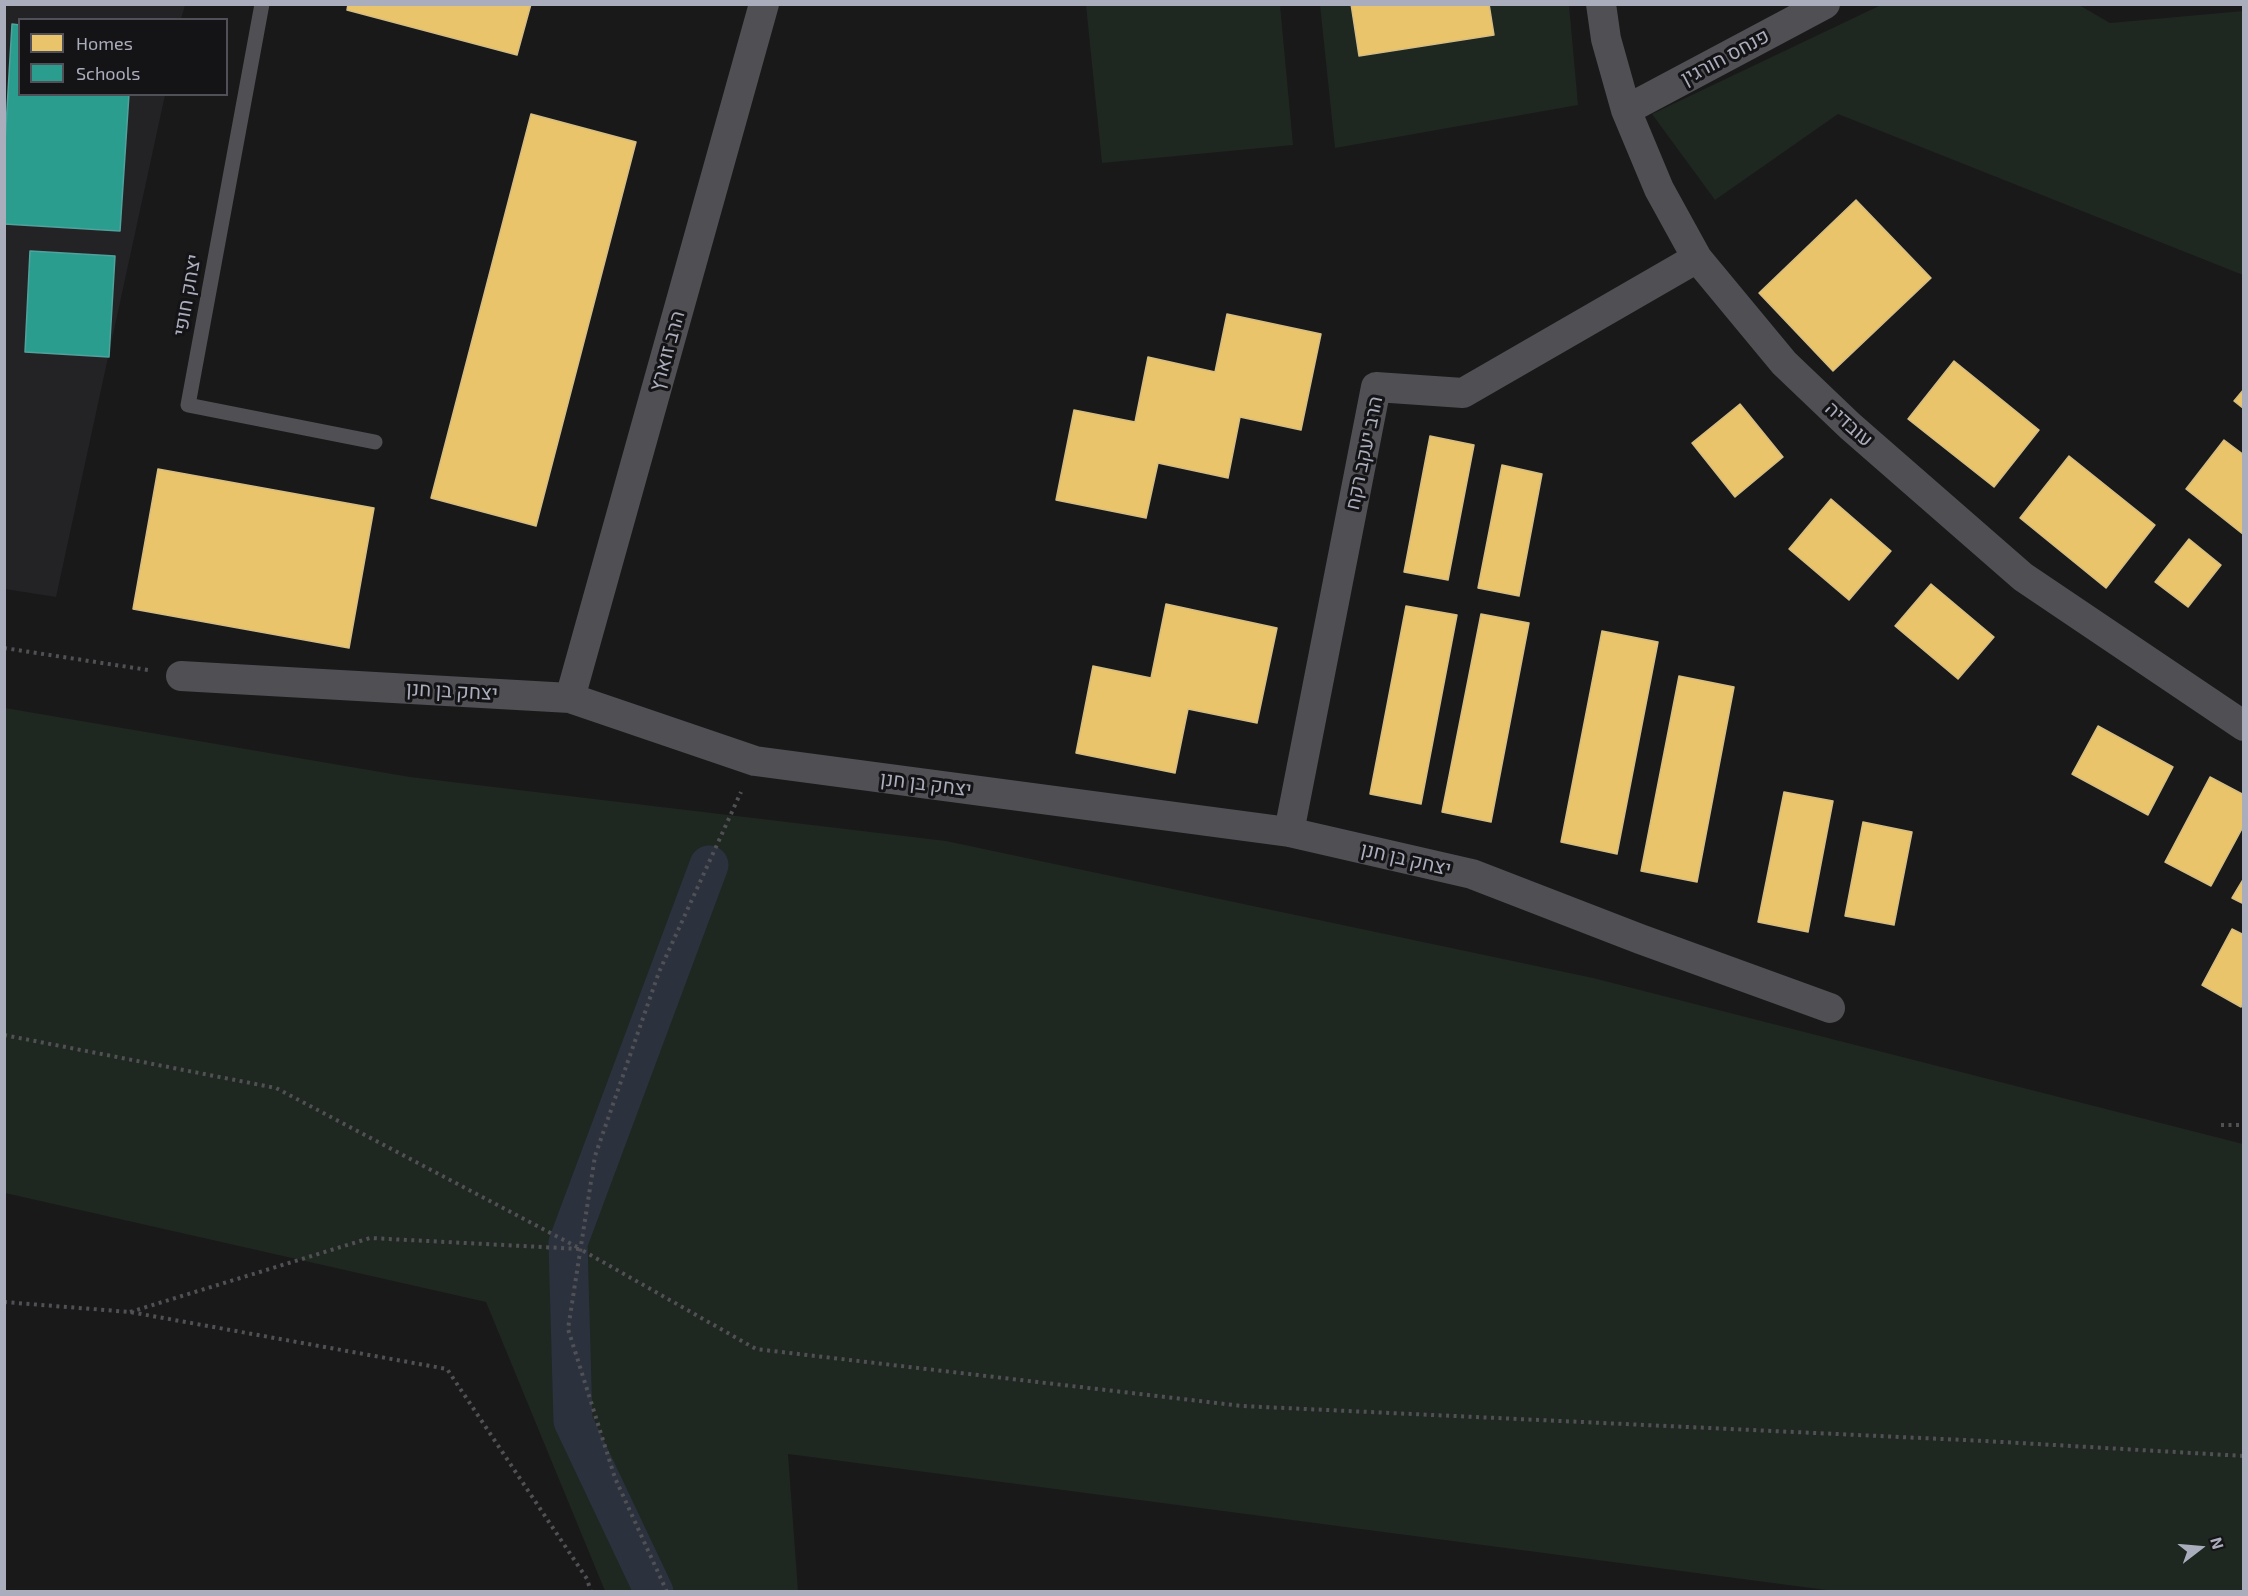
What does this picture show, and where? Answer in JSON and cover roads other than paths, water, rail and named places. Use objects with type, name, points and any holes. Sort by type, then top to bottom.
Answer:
[{"type":"street","name":"הרב זוארץ","points":[[570,698],[764,4]]},
{"type":"street","name":"עובדיה","points":[[1601,4],[1606,39],[1626,110],[1659,189],[1697,258],[1784,363],[1850,426],[2024,578],[2241,720]]},
{"type":"street","name":"פנחס חורגין","points":[[1626,110],[1825,4]]},
{"type":"street","name":"הרב יעקב רקח","points":[[1289,832],[1376,387],[1463,393],[1697,258]]},
{"type":"street","name":"יצחק בן חנן","points":[[181,676],[570,698],[755,761],[1289,832],[1472,874],[1640,939],[1830,1008]]},
{"type":"lane","name":"יצחק חופי","points":[[262,4],[188,405],[375,442]]},
{"type":"waterway","points":[[654,1592],[573,1421],[568,1243],[709,865]]}]
